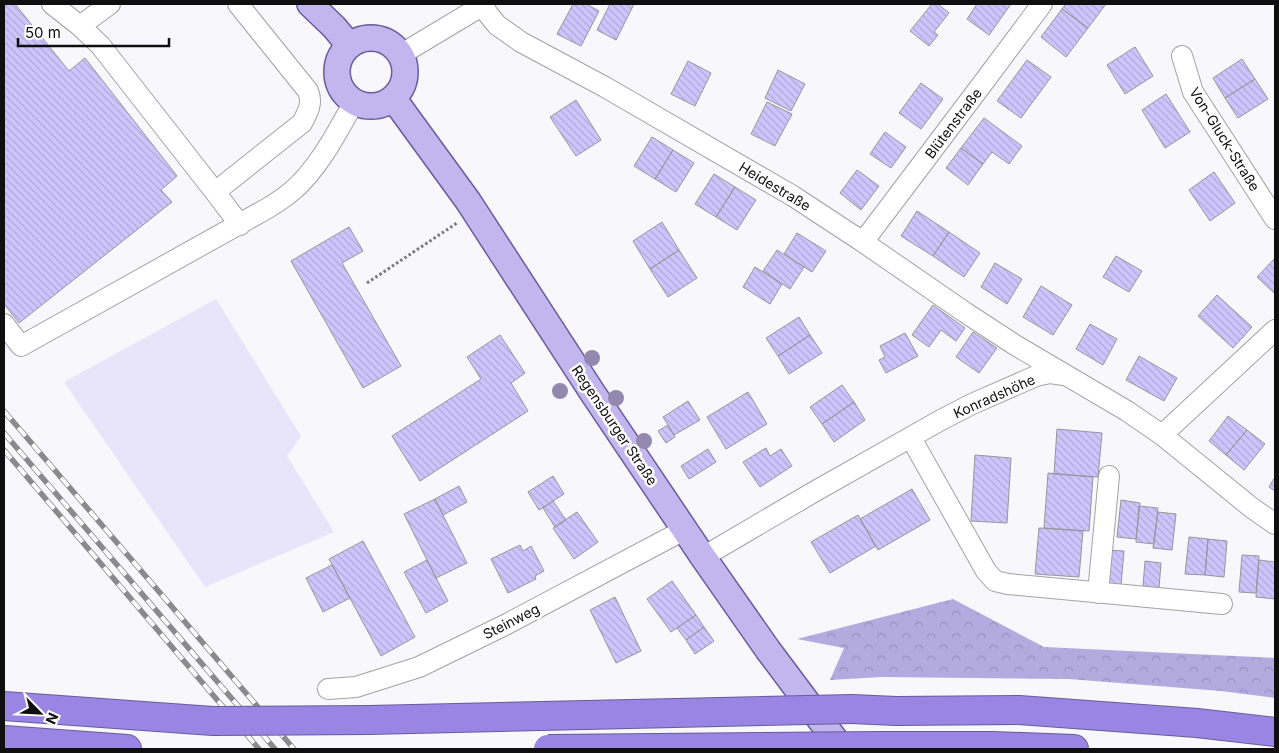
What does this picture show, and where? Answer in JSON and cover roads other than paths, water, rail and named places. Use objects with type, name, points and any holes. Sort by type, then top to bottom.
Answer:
[{"type":"highway","points":[[4,706],[213,721],[369,720],[852,710],[1019,710],[1197,723],[1275,732]]},
{"type":"highway","points":[[4,740],[127,749]]},
{"type":"highway","points":[[548,749],[879,746],[993,746],[1074,749]]},
{"type":"main road","points":[[310,4],[334,27],[349,46]]},
{"type":"main road","points":[[377,38],[386,41],[400,55],[404,66],[404,78],[400,89],[393,98],[383,104],[373,106],[354,102],[344,94],[336,74],[338,63],[342,54],[357,40],[377,38]]},
{"type":"main road","name":"Regensburger Straße","points":[[393,98],[462,193],[684,530],[768,650],[842,749]]},
{"type":"street","points":[[52,4],[100,45],[240,225]]},
{"type":"street","points":[[80,26],[110,4]]},
{"type":"street","points":[[215,192],[302,123],[309,111],[311,101],[308,91],[238,4]]},
{"type":"street","points":[[400,55],[484,4]]},
{"type":"street","name":"Heidestraße","points":[[484,4],[488,14],[497,25],[521,42],[605,87],[793,196],[1014,345],[1064,375]]},
{"type":"street","name":"Blütenstraße","points":[[863,242],[1042,4]]},
{"type":"street","name":"Von-Gluck-Straße","points":[[1182,56],[1193,92],[1275,219]]},
{"type":"street","points":[[4,324],[21,346],[268,208],[292,192],[305,178],[328,146],[354,102]]},
{"type":"street","points":[[1162,434],[1275,330]]},
{"type":"street","name":"Konradshöhe","points":[[703,557],[812,493],[972,404],[1036,376],[1050,373],[1064,375]]},
{"type":"street","points":[[1064,375],[1127,411],[1162,434],[1252,508],[1275,524]]},
{"type":"street","points":[[910,438],[986,571],[995,581],[1008,584],[1222,604]]},
{"type":"street","points":[[1098,592],[1109,476]]},
{"type":"street","name":"Steinweg","points":[[328,689],[356,686],[419,667],[505,625],[684,530]]},
{"type":"railway","points":[[4,411],[294,749]]},
{"type":"railway","points":[[4,433],[275,749]]},
{"type":"railway","points":[[4,450],[259,749]]}]
